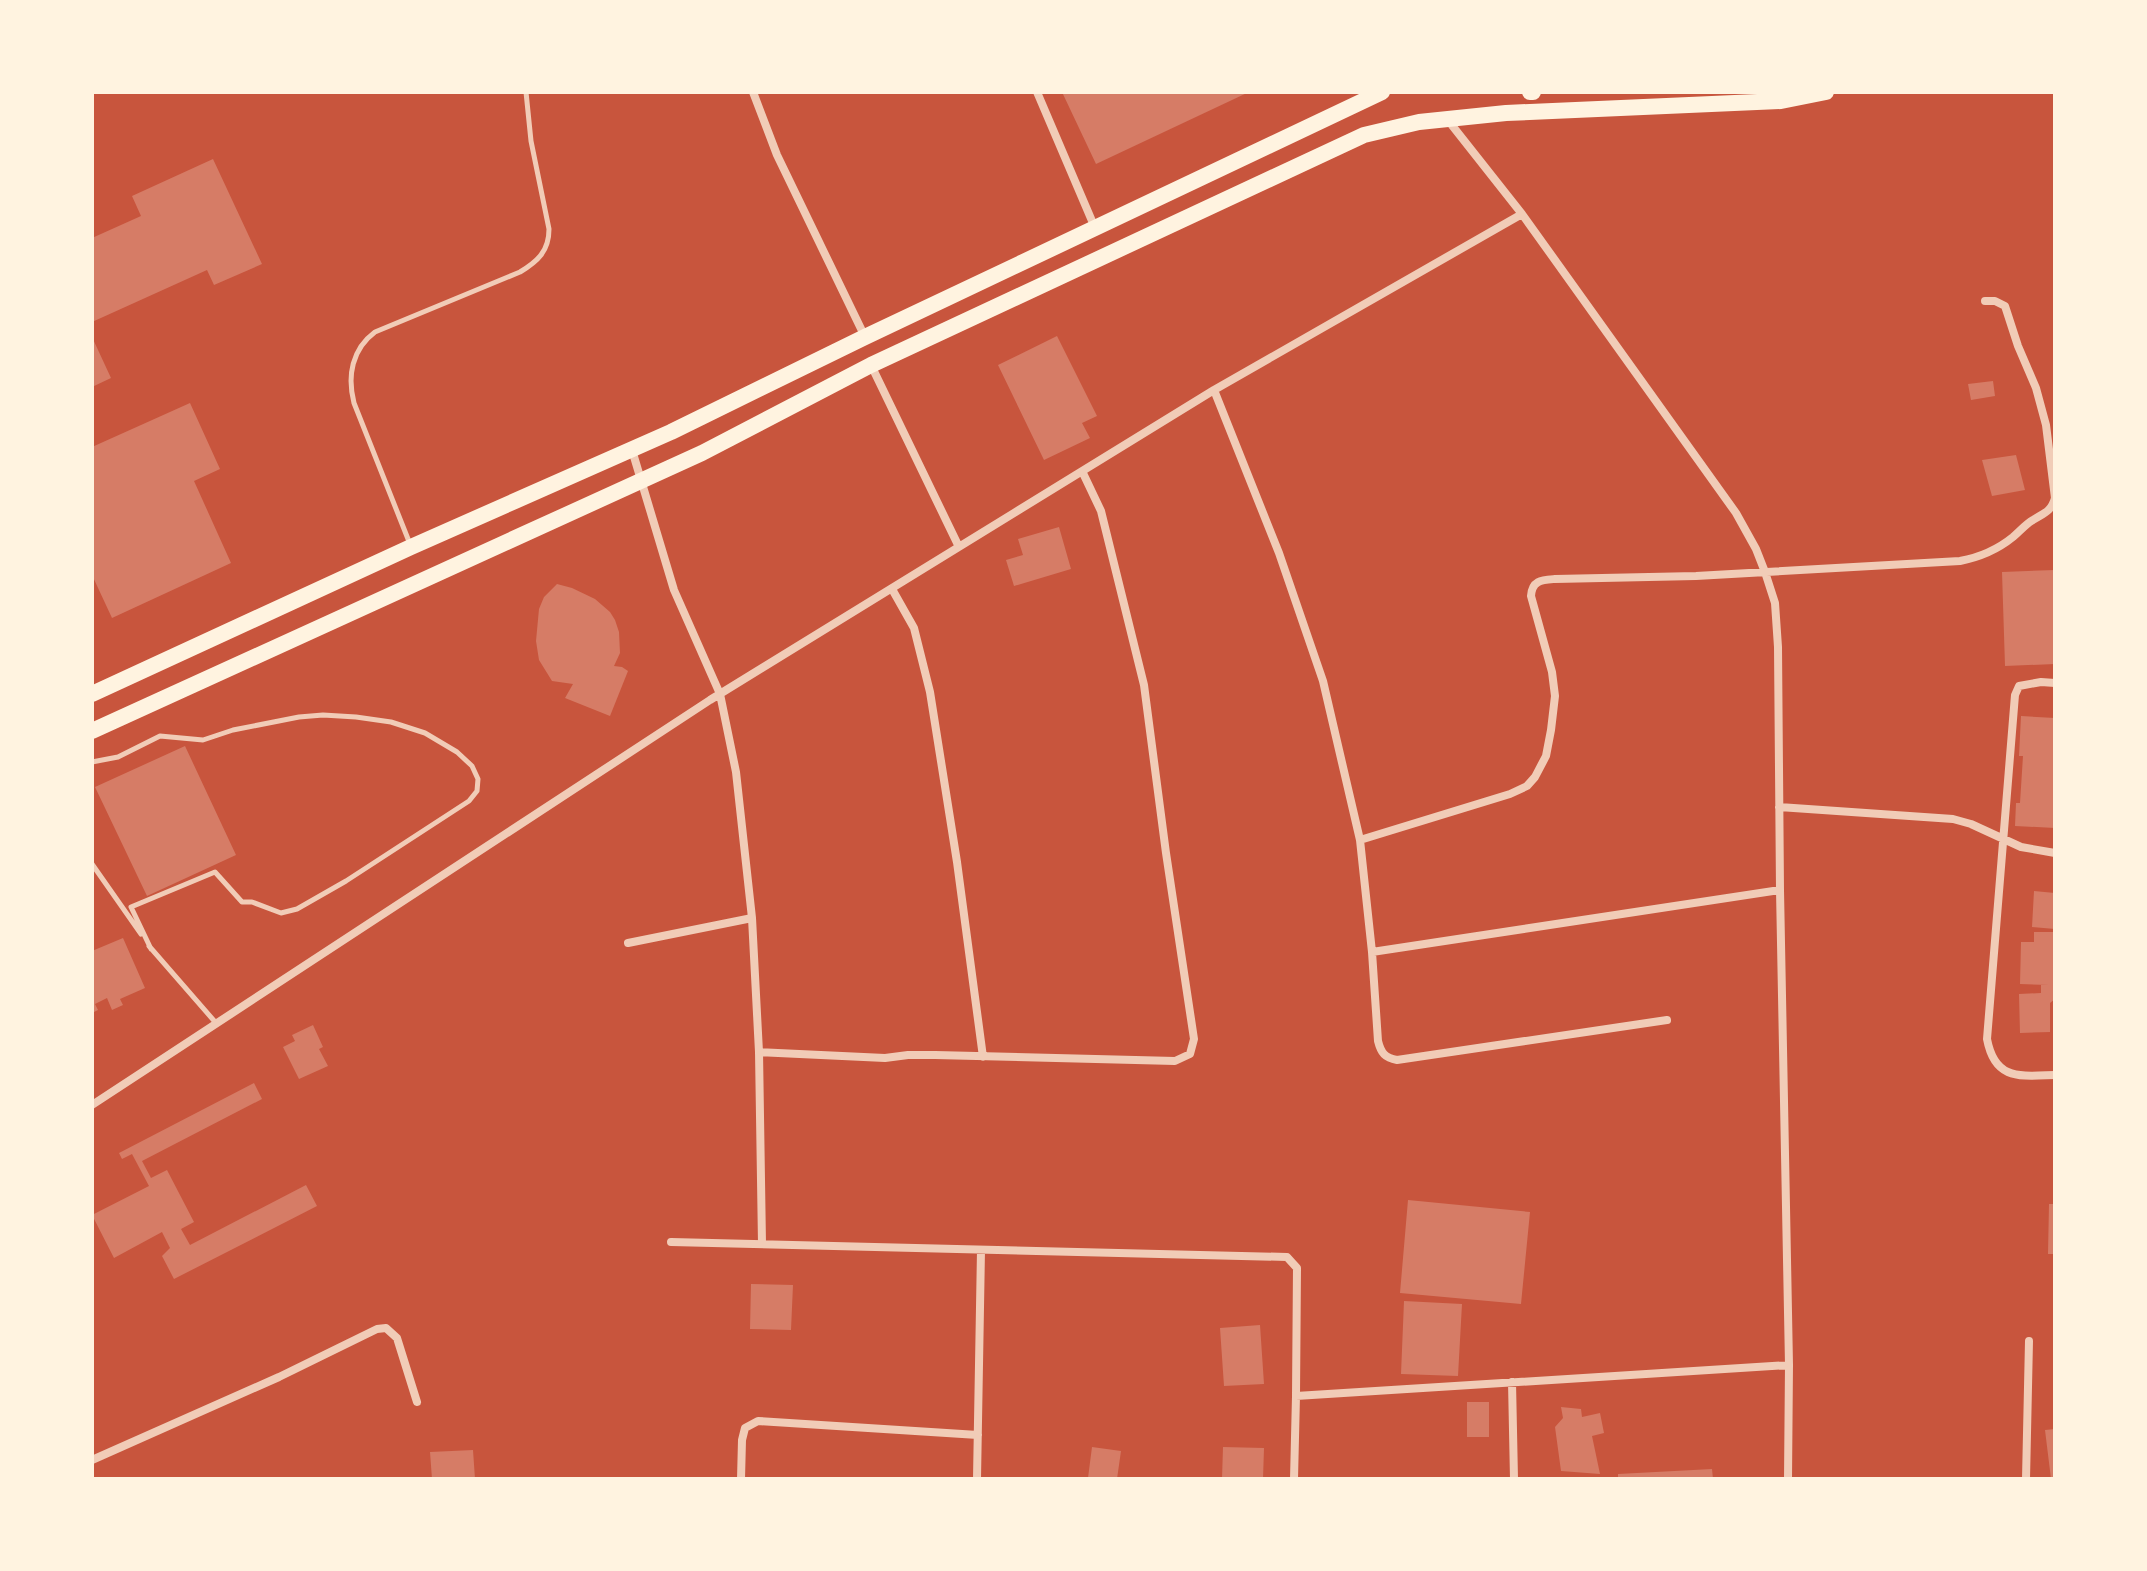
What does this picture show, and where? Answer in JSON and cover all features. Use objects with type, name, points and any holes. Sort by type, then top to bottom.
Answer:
[{"type":"highway","points":[[92,694],[685,425],[1382,92]]},
{"type":"highway","points":[[92,731],[702,453],[871,365],[1364,135],[1391,127],[1447,118],[1593,108],[1723,105],[1781,101],[1826,92]]},
{"type":"street","points":[[753,92],[777,155],[865,337]]},
{"type":"street","points":[[1037,92],[1095,229]]},
{"type":"street","points":[[1447,118],[1522,214],[1736,513],[1756,549],[1775,603],[1789,1365],[1788,1479]]},
{"type":"street","points":[[92,1105],[720,694],[1214,390],[1522,214]]},
{"type":"street","points":[[1360,840],[1510,794],[1527,786],[1535,777],[1546,756],[1555,696],[1552,672],[1531,596],[1531,588],[1536,582],[1696,576],[1973,559],[2001,547],[2032,520],[2052,508],[2055,498],[2046,425],[2036,388],[2005,306],[1995,301],[1985,301]]},
{"type":"street","points":[[871,365],[959,547]]},
{"type":"street","points":[[1214,390],[1279,553],[1323,681],[1360,840],[1380,1050],[1388,1058],[1397,1060],[1667,1020]]},
{"type":"street","points":[[631,449],[674,590],[720,694],[736,772],[752,918],[759,1052],[762,1244]]},
{"type":"street","points":[[759,1052],[885,1058],[908,1055],[1175,1061],[1190,1054],[1194,1039],[1144,685],[1101,511],[1082,471]]},
{"type":"street","points":[[892,589],[914,628],[930,692],[983,1057]]},
{"type":"street","points":[[2055,683],[2028,683],[2019,686],[2015,695],[1987,1039],[1990,1055],[2000,1068],[2015,1076],[2055,1075]]},
{"type":"street","points":[[1779,807],[1953,819],[2021,847],[2055,853]]},
{"type":"street","points":[[1372,952],[1780,890]]},
{"type":"street","points":[[628,943],[752,918]]},
{"type":"street","points":[[671,1242],[1287,1257],[1297,1268],[1294,1479]]},
{"type":"street","points":[[977,1479],[981,1250]]},
{"type":"street","points":[[92,1460],[279,1377],[377,1329],[386,1328],[397,1338],[417,1402]]},
{"type":"street","points":[[2026,1479],[2029,1341]]},
{"type":"street","points":[[1296,1396],[1789,1365]]},
{"type":"street","points":[[1512,1382],[1514,1479]]},
{"type":"street","points":[[741,1479],[745,1428],[758,1421],[978,1435]]},
{"type":"lane","points":[[411,547],[354,403],[350,390],[353,363],[366,339],[375,332],[520,272],[546,250],[549,229],[531,141],[526,92]]},
{"type":"lane","points":[[92,762],[118,757],[160,736],[203,740],[264,723],[323,715],[391,722],[425,733],[457,752],[472,766],[478,779],[477,791],[469,801],[346,881],[292,912],[281,913],[252,902],[242,902],[215,872],[131,907],[151,949]]},
{"type":"lane","points":[[92,864],[151,949],[216,1024]]},
{"type":"building","points":[[1062,92],[1249,92],[1096,164]]},
{"type":"building","points":[[213,159],[262,264],[214,285],[207,270],[92,322],[92,238],[141,216],[132,196]]},
{"type":"building","points":[[1057,336],[1097,416],[1082,423],[1090,438],[1044,460],[998,365]]},
{"type":"building","points":[[92,337],[111,378],[92,387]]},
{"type":"building","points":[[1993,381],[1995,396],[1971,400],[1968,384]]},
{"type":"building","points":[[190,403],[220,469],[194,481],[231,563],[112,618],[92,575],[92,447]]},
{"type":"building","points":[[2016,455],[2025,490],[1992,496],[1982,460]]},
{"type":"building","points":[[1059,527],[1071,569],[1014,586],[1006,560],[1023,555],[1018,539]]},
{"type":"building","points":[[2055,570],[2055,664],[2005,666],[2002,572]]},
{"type":"building","points":[[557,584],[595,599],[615,620],[620,653],[614,666],[628,671],[610,716],[565,698],[573,684],[552,681],[539,660],[536,641],[539,609],[544,597]]},
{"type":"building","points":[[2021,716],[2055,718],[2055,828],[2015,826],[2023,756],[2019,756]]},
{"type":"building","points":[[185,746],[236,855],[147,896],[95,787]]},
{"type":"building","points":[[2034,891],[2055,893],[2055,929],[2032,927]]},
{"type":"building","points":[[2034,932],[2055,932],[2055,999],[2050,1003],[2050,1032],[2020,1033],[2019,994],[2041,993],[2041,985],[2049,985],[2020,984],[2021,942],[2034,942]]},
{"type":"building","points":[[123,938],[145,988],[120,999],[123,1005],[112,1010],[107,998],[95,1004],[98,1010],[92,1013],[92,951]]},
{"type":"building","points":[[313,1025],[323,1047],[319,1049],[328,1066],[299,1079],[283,1047],[295,1041],[292,1035]]},
{"type":"building","points":[[254,1083],[262,1099],[142,1161],[151,1178],[167,1170],[194,1222],[181,1229],[190,1245],[306,1185],[317,1206],[174,1279],[162,1256],[170,1248],[162,1232],[114,1258],[92,1215],[149,1186],[132,1154],[122,1159],[119,1153]]},
{"type":"building","points":[[1408,1200],[1530,1212],[1521,1304],[1400,1293]]},
{"type":"building","points":[[2049,1204],[2055,1204],[2055,1254],[2048,1254]]},
{"type":"building","points":[[751,1284],[793,1285],[791,1330],[750,1329]]},
{"type":"building","points":[[1404,1301],[1462,1304],[1458,1376],[1401,1374]]},
{"type":"building","points":[[1260,1325],[1264,1384],[1224,1386],[1220,1328]]},
{"type":"building","points":[[1467,1402],[1489,1402],[1489,1437],[1467,1437]]},
{"type":"building","points":[[1561,1407],[1581,1409],[1582,1417],[1600,1413],[1604,1433],[1592,1436],[1600,1474],[1561,1471],[1555,1427],[1563,1418]]},
{"type":"building","points":[[2055,1429],[2055,1479],[2051,1479],[2045,1430]]},
{"type":"building","points":[[1092,1447],[1121,1451],[1117,1479],[1088,1478]]},
{"type":"building","points":[[1223,1447],[1264,1448],[1263,1479],[1222,1479]]},
{"type":"building","points":[[473,1450],[475,1479],[432,1479],[430,1452]]},
{"type":"building","points":[[1712,1469],[1713,1479],[1618,1479],[1618,1474]]}]
